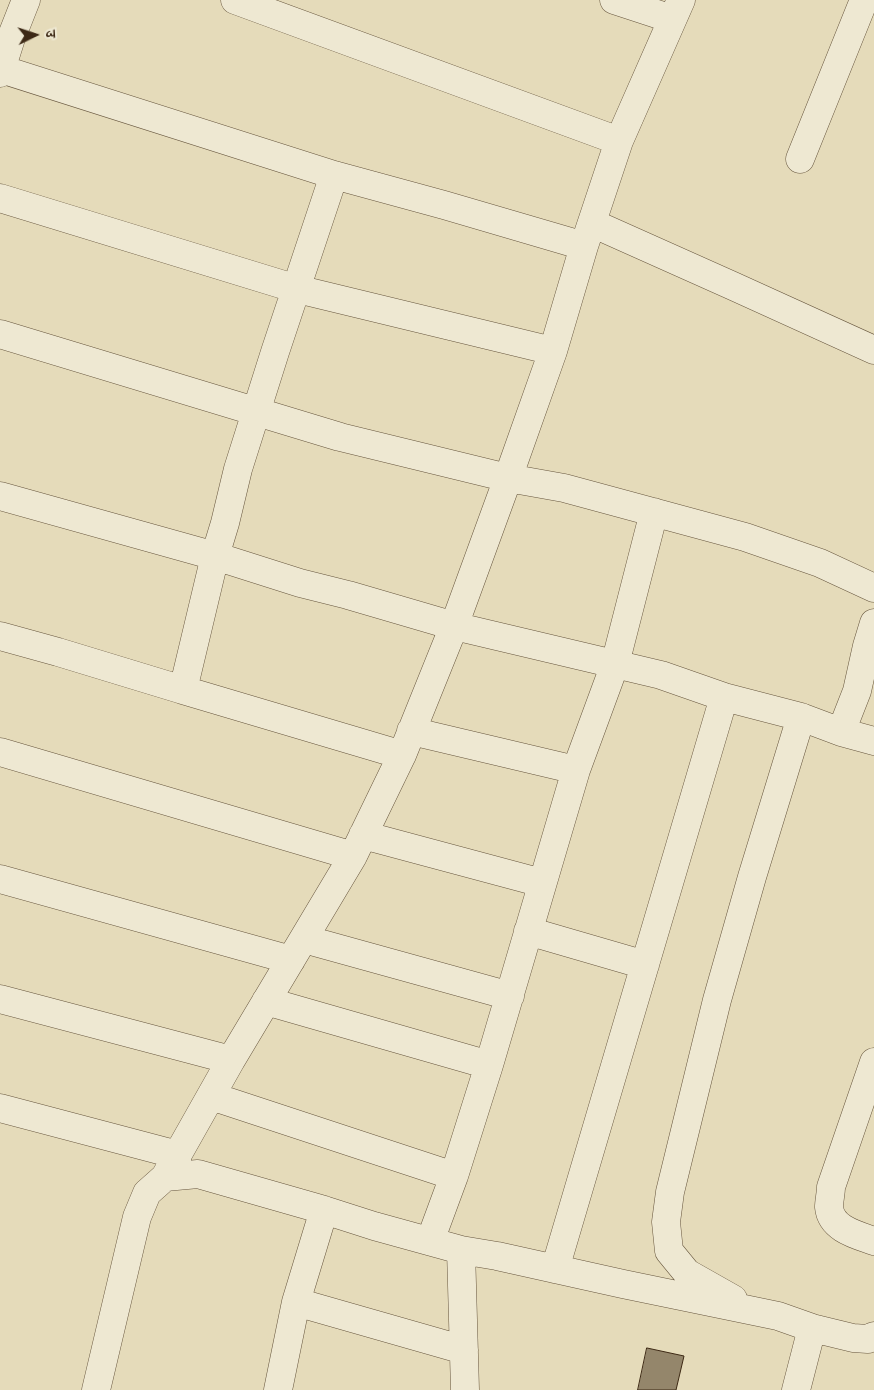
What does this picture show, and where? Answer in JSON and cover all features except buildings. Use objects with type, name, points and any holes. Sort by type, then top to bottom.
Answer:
[{"type":"street","points":[[26,0],[11,38],[1,71],[334,174],[435,202],[588,235],[733,286],[874,350]]},
{"type":"street","points":[[235,0],[619,141]]},
{"type":"street","points":[[96,1390],[137,1216],[147,1193],[171,1166],[231,1060],[358,846],[406,743],[454,626],[553,351],[619,141],[676,10],[614,0]]},
{"type":"street","points":[[800,159],[864,0]]},
{"type":"street","points":[[183,690],[238,469],[334,174]]},
{"type":"street","points":[[0,198],[297,289],[553,351]]},
{"type":"street","points":[[0,334],[340,437],[508,478],[564,488],[707,526],[778,547],[820,563],[874,588]]},
{"type":"street","points":[[0,496],[215,556],[300,583],[454,626],[661,675],[874,741]]},
{"type":"street","points":[[430,1241],[454,1176],[510,996],[576,770],[615,664],[654,512]]},
{"type":"street","points":[[841,732],[857,691],[874,623]]},
{"type":"street","points":[[0,636],[183,690],[406,743],[576,770]]},
{"type":"street","points":[[555,1269],[724,696]]},
{"type":"street","points":[[750,1310],[728,1295],[687,1273],[669,1251],[666,1222],[670,1192],[717,1000],[801,717]]},
{"type":"street","points":[[0,752],[358,846],[542,883]]},
{"type":"street","points":[[0,879],[298,949],[510,996]]},
{"type":"street","points":[[528,931],[645,964]]},
{"type":"street","points":[[0,999],[231,1060]]},
{"type":"street","points":[[266,1002],[488,1065]]},
{"type":"street","points":[[874,1062],[865,1117],[831,1187],[829,1208],[833,1219],[845,1230],[874,1241]]},
{"type":"street","points":[[211,1096],[454,1176]]},
{"type":"street","points":[[0,1108],[171,1166],[461,1250],[778,1316],[812,1328],[853,1338],[868,1339],[874,1336]]},
{"type":"street","points":[[278,1390],[296,1302],[324,1210]]},
{"type":"street","points":[[461,1250],[465,1390]]},
{"type":"street","points":[[296,1302],[464,1350]]},
{"type":"street","points":[[796,1390],[812,1328]]}]
